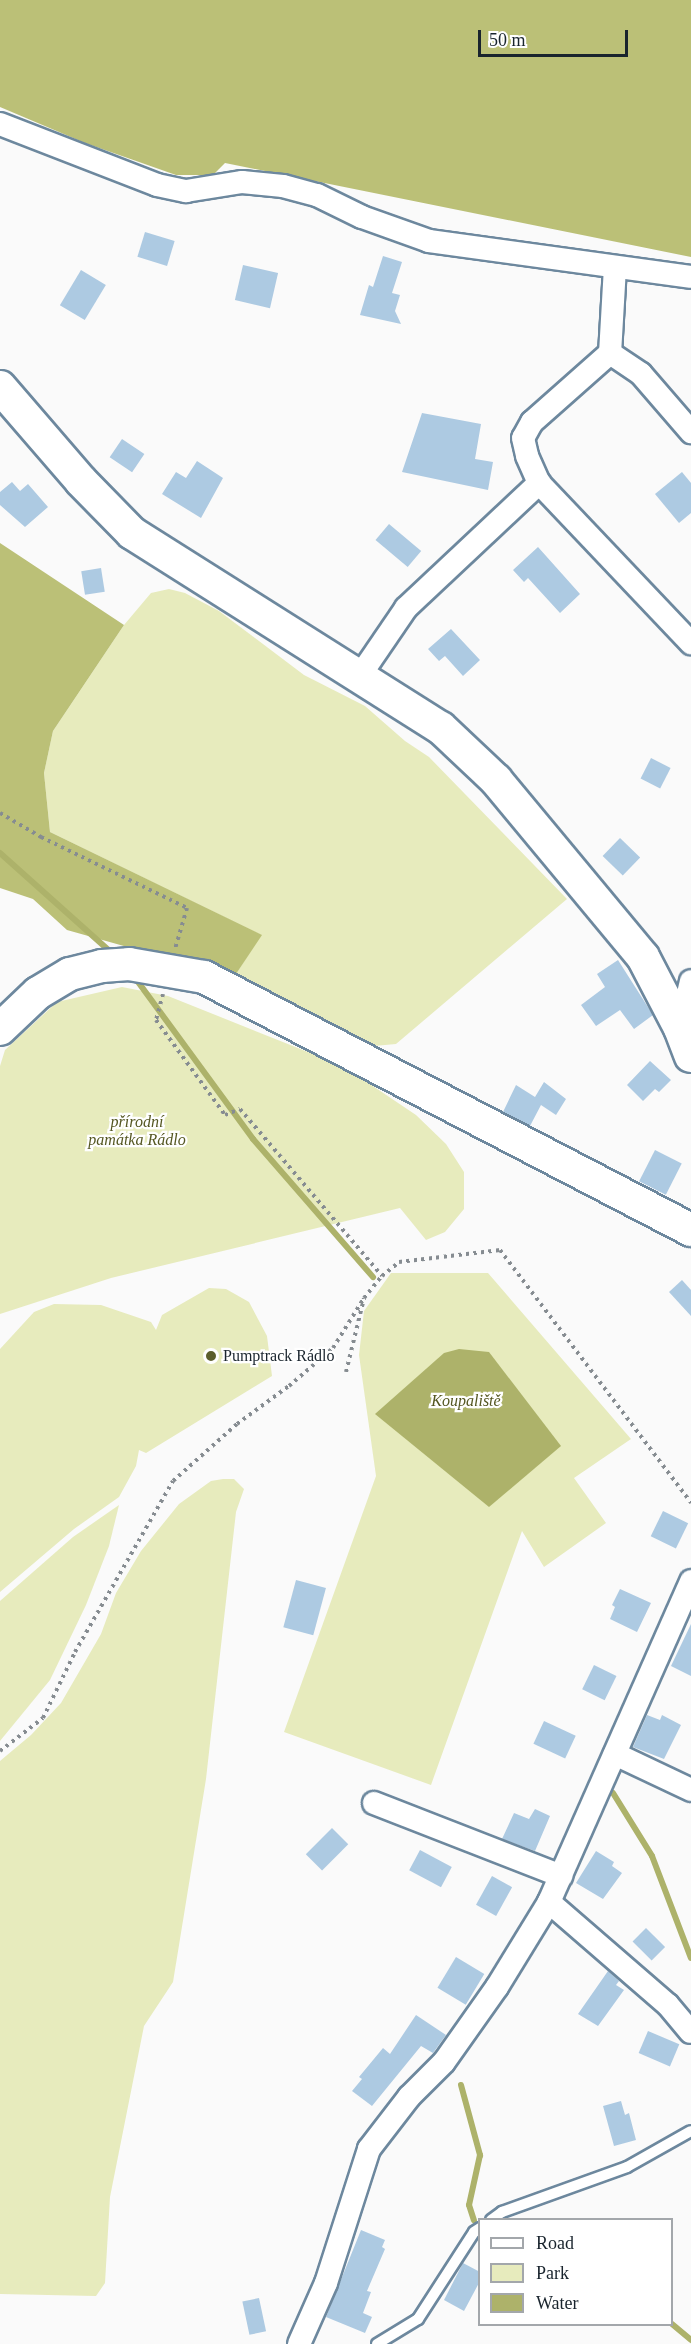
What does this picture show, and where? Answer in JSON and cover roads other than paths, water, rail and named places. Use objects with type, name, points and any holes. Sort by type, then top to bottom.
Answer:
[{"type":"street","points":[[0,124],[157,185],[186,191],[242,182],[283,186],[317,195],[362,217],[429,241],[691,277]]},
{"type":"street","points":[[615,267],[610,352],[532,422],[523,438],[527,456],[539,483],[691,643]]},
{"type":"street","points":[[610,352],[641,374],[691,432]]},
{"type":"street","points":[[0,387],[81,481],[132,533],[441,728],[496,780],[643,957],[686,1042]]},
{"type":"street","points":[[359,676],[406,608],[539,483]]},
{"type":"street","points":[[0,1029],[38,993],[70,974],[102,966],[129,964],[204,977],[691,1230]]},
{"type":"street","points":[[686,1042],[691,981]]},
{"type":"street","points":[[299,2344],[326,2283],[369,2149],[410,2097],[444,2062],[497,1987],[549,1902],[691,1581]]},
{"type":"street","points":[[615,1754],[691,1790]]},
{"type":"street","points":[[374,1803],[561,1876]]},
{"type":"street","points":[[549,1902],[668,2005],[691,2032]]},
{"type":"lane","points":[[494,2218],[502,2212],[627,2167],[691,2131]]},
{"type":"lane","points":[[377,2344],[418,2319],[474,2232],[478,2229]]},
{"type":"water","points":[[459,1349],[489,1352],[561,1446],[489,1507],[375,1414],[444,1353]]},
{"type":"waterway","points":[[0,853],[114,955]]},
{"type":"waterway","points":[[133,975],[253,1139],[373,1277]]},
{"type":"waterway","points":[[613,1793],[652,1856],[691,1958]]},
{"type":"waterway","points":[[461,2085],[480,2155],[469,2205],[474,2220]]},
{"type":"waterway","points":[[673,2325],[691,2340]]},
{"type":"place","name":"Pumptrack Rádlo","points":[[211,1356]]},
{"type":"park label","name":"přírodní památka Rádlo","points":[[137,1131]]},
{"type":"park label","name":"Koupaliště","points":[[466,1401]]}]
